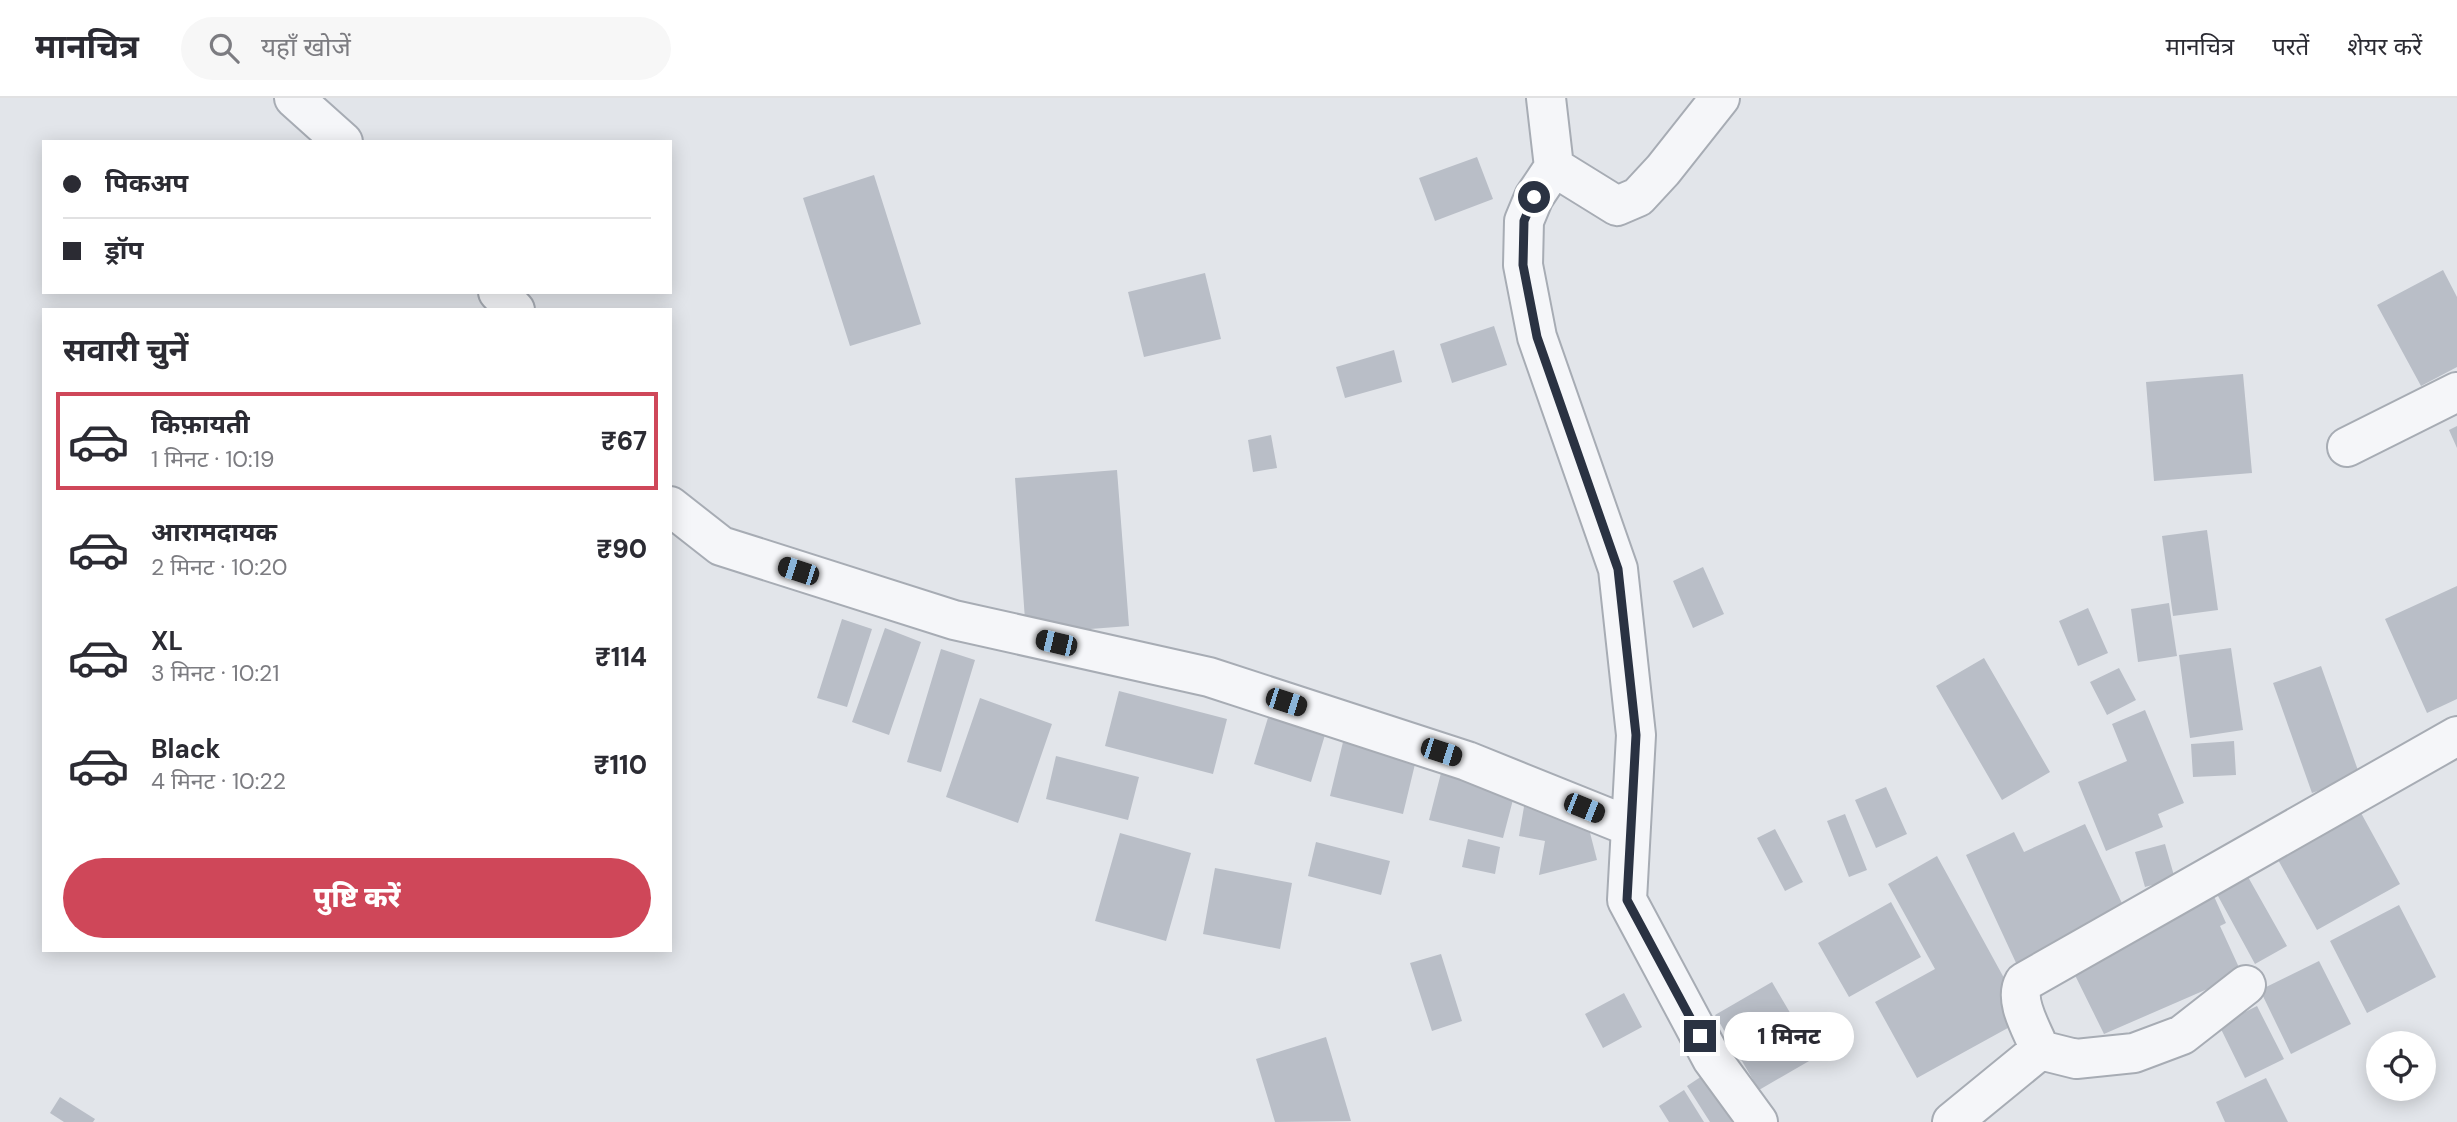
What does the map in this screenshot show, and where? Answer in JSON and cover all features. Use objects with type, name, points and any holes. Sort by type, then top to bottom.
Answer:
[{"type":"street","points":[[294,98],[341,140]]},
{"type":"street","points":[[1546,98],[1554,167],[1534,197],[1524,221],[1523,265],[1537,337],[1618,569],[1636,735],[1627,900],[1712,1059],[1758,1122]]},
{"type":"street","points":[[1554,167],[1617,206],[1637,197],[1655,179],[1720,98]]},
{"type":"street","points":[[500,294],[512,308]]},
{"type":"street","points":[[2347,447],[2457,392]]},
{"type":"street","points":[[672,508],[721,546],[954,620],[1209,677],[1466,761],[1631,827]]},
{"type":"street","points":[[2040,1050],[2021,1002],[2019,990],[2024,982],[2457,736]]},
{"type":"street","points":[[2040,1050],[2076,1059],[2134,1053],[2182,1035],[2246,985]]},
{"type":"street","points":[[1952,1122],[2040,1050]]},
{"type":"building","points":[[1477,157],[1493,199],[1435,221],[1419,178]]},
{"type":"building","points":[[874,175],[921,324],[850,346],[803,198]]},
{"type":"building","points":[[2443,270],[2457,297],[2457,367],[2421,386],[2377,305]]},
{"type":"building","points":[[1205,273],[1221,339],[1144,357],[1128,292]]},
{"type":"building","points":[[1494,326],[1507,365],[1452,383],[1440,344]]},
{"type":"building","points":[[1394,350],[1402,382],[1345,398],[1336,367]]},
{"type":"building","points":[[2243,374],[2252,473],[2154,481],[2146,382]]},
{"type":"building","points":[[2457,426],[2457,448],[2449,430]]},
{"type":"building","points":[[1271,435],[1277,468],[1253,472],[1248,440]]},
{"type":"building","points":[[1117,470],[1129,626],[1026,634],[1015,478]]},
{"type":"building","points":[[2207,530],[2218,610],[2173,616],[2162,536]]},
{"type":"building","points":[[1703,567],[1724,614],[1693,628],[1673,581]]},
{"type":"building","points":[[2457,586],[2457,699],[2427,713],[2385,619]]},
{"type":"building","points":[[2169,603],[2177,656],[2138,662],[2131,609]]},
{"type":"building","points":[[2088,608],[2108,653],[2078,666],[2059,621]]},
{"type":"building","points":[[842,619],[872,629],[847,707],[817,698]]},
{"type":"building","points":[[885,628],[921,642],[889,735],[852,722]]},
{"type":"building","points":[[2231,648],[2243,730],[2190,738],[2179,655]]},
{"type":"building","points":[[941,649],[975,660],[941,772],[907,762]]},
{"type":"building","points":[[1984,658],[2050,772],[2002,800],[1936,686]]},
{"type":"building","points":[[2321,666],[2360,776],[2312,793],[2273,683]]},
{"type":"building","points":[[2119,668],[2136,700],[2107,715],[2090,682]]},
{"type":"building","points":[[1119,691],[1227,719],[1213,774],[1105,746]]},
{"type":"building","points":[[980,698],[1052,724],[1018,823],[946,797]]},
{"type":"building","points":[[2145,710],[2184,803],[2158,814],[2163,827],[2106,851],[2078,782],[2127,761],[2112,724]]},
{"type":"building","points":[[1270,711],[1327,728],[1311,782],[1254,764]]},
{"type":"building","points":[[2234,741],[2236,775],[2193,777],[2191,744]]},
{"type":"building","points":[[1343,742],[1416,760],[1403,814],[1330,796]]},
{"type":"building","points":[[1056,756],[1139,777],[1128,820],[1046,799]]},
{"type":"building","points":[[1441,773],[1515,792],[1503,838],[1429,820]]},
{"type":"building","points":[[1886,787],[1907,834],[1876,848],[1855,800]]},
{"type":"building","points":[[1527,789],[1588,825],[1597,860],[1539,875],[1545,841],[1519,836]]},
{"type":"building","points":[[2355,802],[2400,884],[2317,930],[2272,849]]},
{"type":"building","points":[[1845,814],[1867,870],[1849,877],[1827,821]]},
{"type":"building","points":[[2085,824],[2127,914],[2017,965],[1966,855],[2014,832],[2024,852]]},
{"type":"building","points":[[1775,829],[1803,882],[1785,891],[1757,838]]},
{"type":"building","points":[[1120,833],[1191,853],[1166,941],[1095,921]]},
{"type":"building","points":[[1468,839],[1500,847],[1495,874],[1462,867]]},
{"type":"building","points":[[1316,842],[1390,861],[1381,895],[1308,876]]},
{"type":"building","points":[[2165,844],[2175,879],[2145,887],[2135,852]]},
{"type":"building","points":[[1937,856],[2026,1018],[1917,1078],[1875,1002],[1935,969],[1888,884]]},
{"type":"building","points":[[1215,868],[1292,883],[1280,949],[1203,934]]},
{"type":"building","points":[[2243,868],[2287,946],[2255,964],[2212,885]]},
{"type":"building","points":[[2208,883],[2226,923],[2220,926],[2242,974],[2104,1034],[2068,961]]},
{"type":"building","points":[[1891,902],[1921,957],[1849,997],[1818,943]]},
{"type":"building","points":[[2399,905],[2436,977],[2367,1013],[2330,941]]},
{"type":"building","points":[[1441,954],[1462,1021],[1432,1031],[1410,963]]},
{"type":"building","points":[[2319,961],[2351,1024],[2291,1054],[2260,990]]},
{"type":"building","points":[[1772,982],[1816,1057],[1759,1090],[1715,1015]]},
{"type":"building","points":[[1624,993],[1642,1027],[1603,1048],[1585,1014]]},
{"type":"building","points":[[2257,1006],[2284,1059],[2245,1078],[2219,1025]]},
{"type":"building","points":[[1326,1037],[1351,1121],[1275,1122],[1256,1059]]},
{"type":"building","points":[[1711,1070],[1744,1122],[1710,1122],[1687,1086]]},
{"type":"building","points":[[2266,1078],[2288,1122],[2225,1122],[2216,1102]]},
{"type":"building","points":[[1684,1090],[1704,1122],[1669,1122],[1659,1106]]},
{"type":"building","points":[[60,1097],[95,1119],[93,1122],[64,1122],[50,1113]]},
{"type":"route","points":[[1534,197],[1524,221],[1523,265],[1537,337],[1618,569],[1636,735],[1627,900],[1700,1036]]}]
